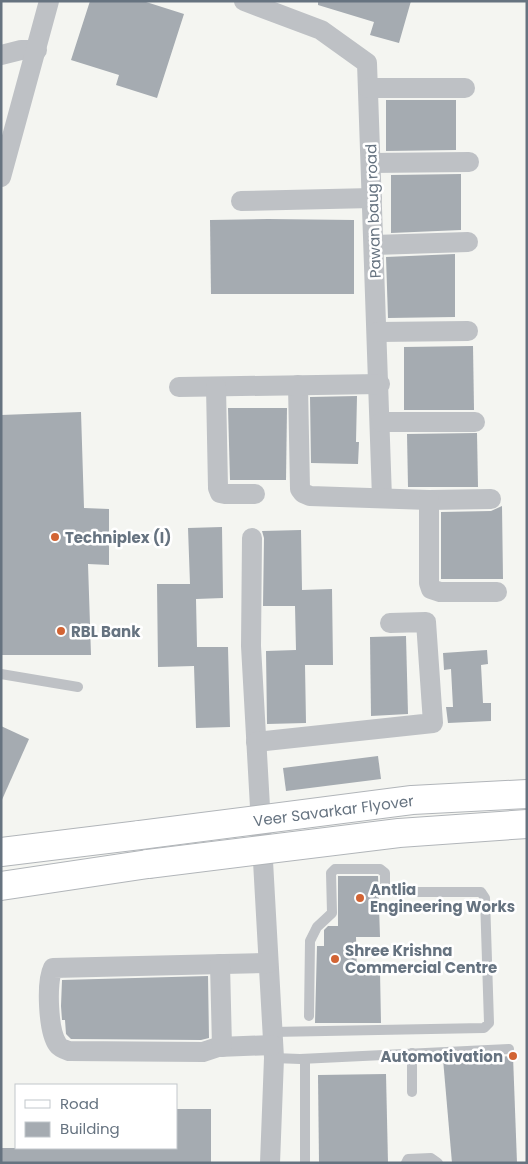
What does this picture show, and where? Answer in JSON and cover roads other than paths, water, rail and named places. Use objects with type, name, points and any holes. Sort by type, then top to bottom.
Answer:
[{"type":"main road","name":"Veer Savarkar Flyover","points":[[96,856],[140,835],[412,800],[527,794]]},
{"type":"main road","name":"Veer Savarkar Flyover","points":[[96,856],[148,864],[399,833],[527,824]]},
{"type":"main road","points":[[1,852],[96,856]]},
{"type":"main road","points":[[1,862],[67,854],[96,856]]},
{"type":"main road","points":[[1,873],[69,863],[96,856]]},
{"type":"main road","points":[[1,886],[96,856]]},
{"type":"street","points":[[1,177],[49,1]]},
{"type":"street","name":"Pawan baug road","points":[[244,1],[321,30],[367,62],[380,384],[382,498]]},
{"type":"street","points":[[1,55],[21,50],[37,50]]},
{"type":"street","points":[[368,88],[465,88]]},
{"type":"street","points":[[371,163],[469,162]]},
{"type":"street","points":[[241,201],[372,198]]},
{"type":"street","points":[[374,245],[468,242]]},
{"type":"street","points":[[378,332],[468,331]]},
{"type":"street","points":[[179,387],[380,384]]},
{"type":"street","points":[[298,385],[300,489],[303,493],[310,496],[429,500],[491,499]]},
{"type":"street","points":[[216,386],[218,488],[220,493],[224,494],[255,494]]},
{"type":"street","points":[[381,422],[475,422]]},
{"type":"street","points":[[429,500],[429,583],[431,589],[440,592],[497,592]]},
{"type":"street","points":[[252,538],[251,646],[273,1045],[270,1163]]},
{"type":"street","points":[[256,742],[433,723],[426,622],[390,623]]},
{"type":"street","points":[[268,963],[53,968],[48,976],[50,1025],[58,1046],[69,1051],[203,1052],[222,1047],[273,1045]]},
{"type":"street","points":[[220,964],[222,1047]]},
{"type":"lane","points":[[1,674],[78,687]]},
{"type":"lane","points":[[273,1045],[484,1028],[489,1024],[485,898],[480,892],[390,892],[385,888],[385,873],[380,869],[335,869],[331,873],[332,913],[330,917],[316,927],[310,941],[309,1016]]},
{"type":"lane","points":[[273,1045],[305,1059],[509,1049]]},
{"type":"lane","points":[[412,1053],[412,1092]]},
{"type":"lane","points":[[305,1059],[305,1163]]},
{"type":"lane","points":[[406,1163],[408,1159],[431,1158],[438,1163]]},
{"type":"place","name":"Techniplex (I)","points":[[55,537]]},
{"type":"place","name":"RBL Bank","points":[[61,631]]},
{"type":"place","name":"Antlia Engineering Works","points":[[360,898]]},
{"type":"place","name":"Shree Krishna Commercial Centre","points":[[335,959]]},
{"type":"place","name":"Automotivation","points":[[513,1056]]}]
